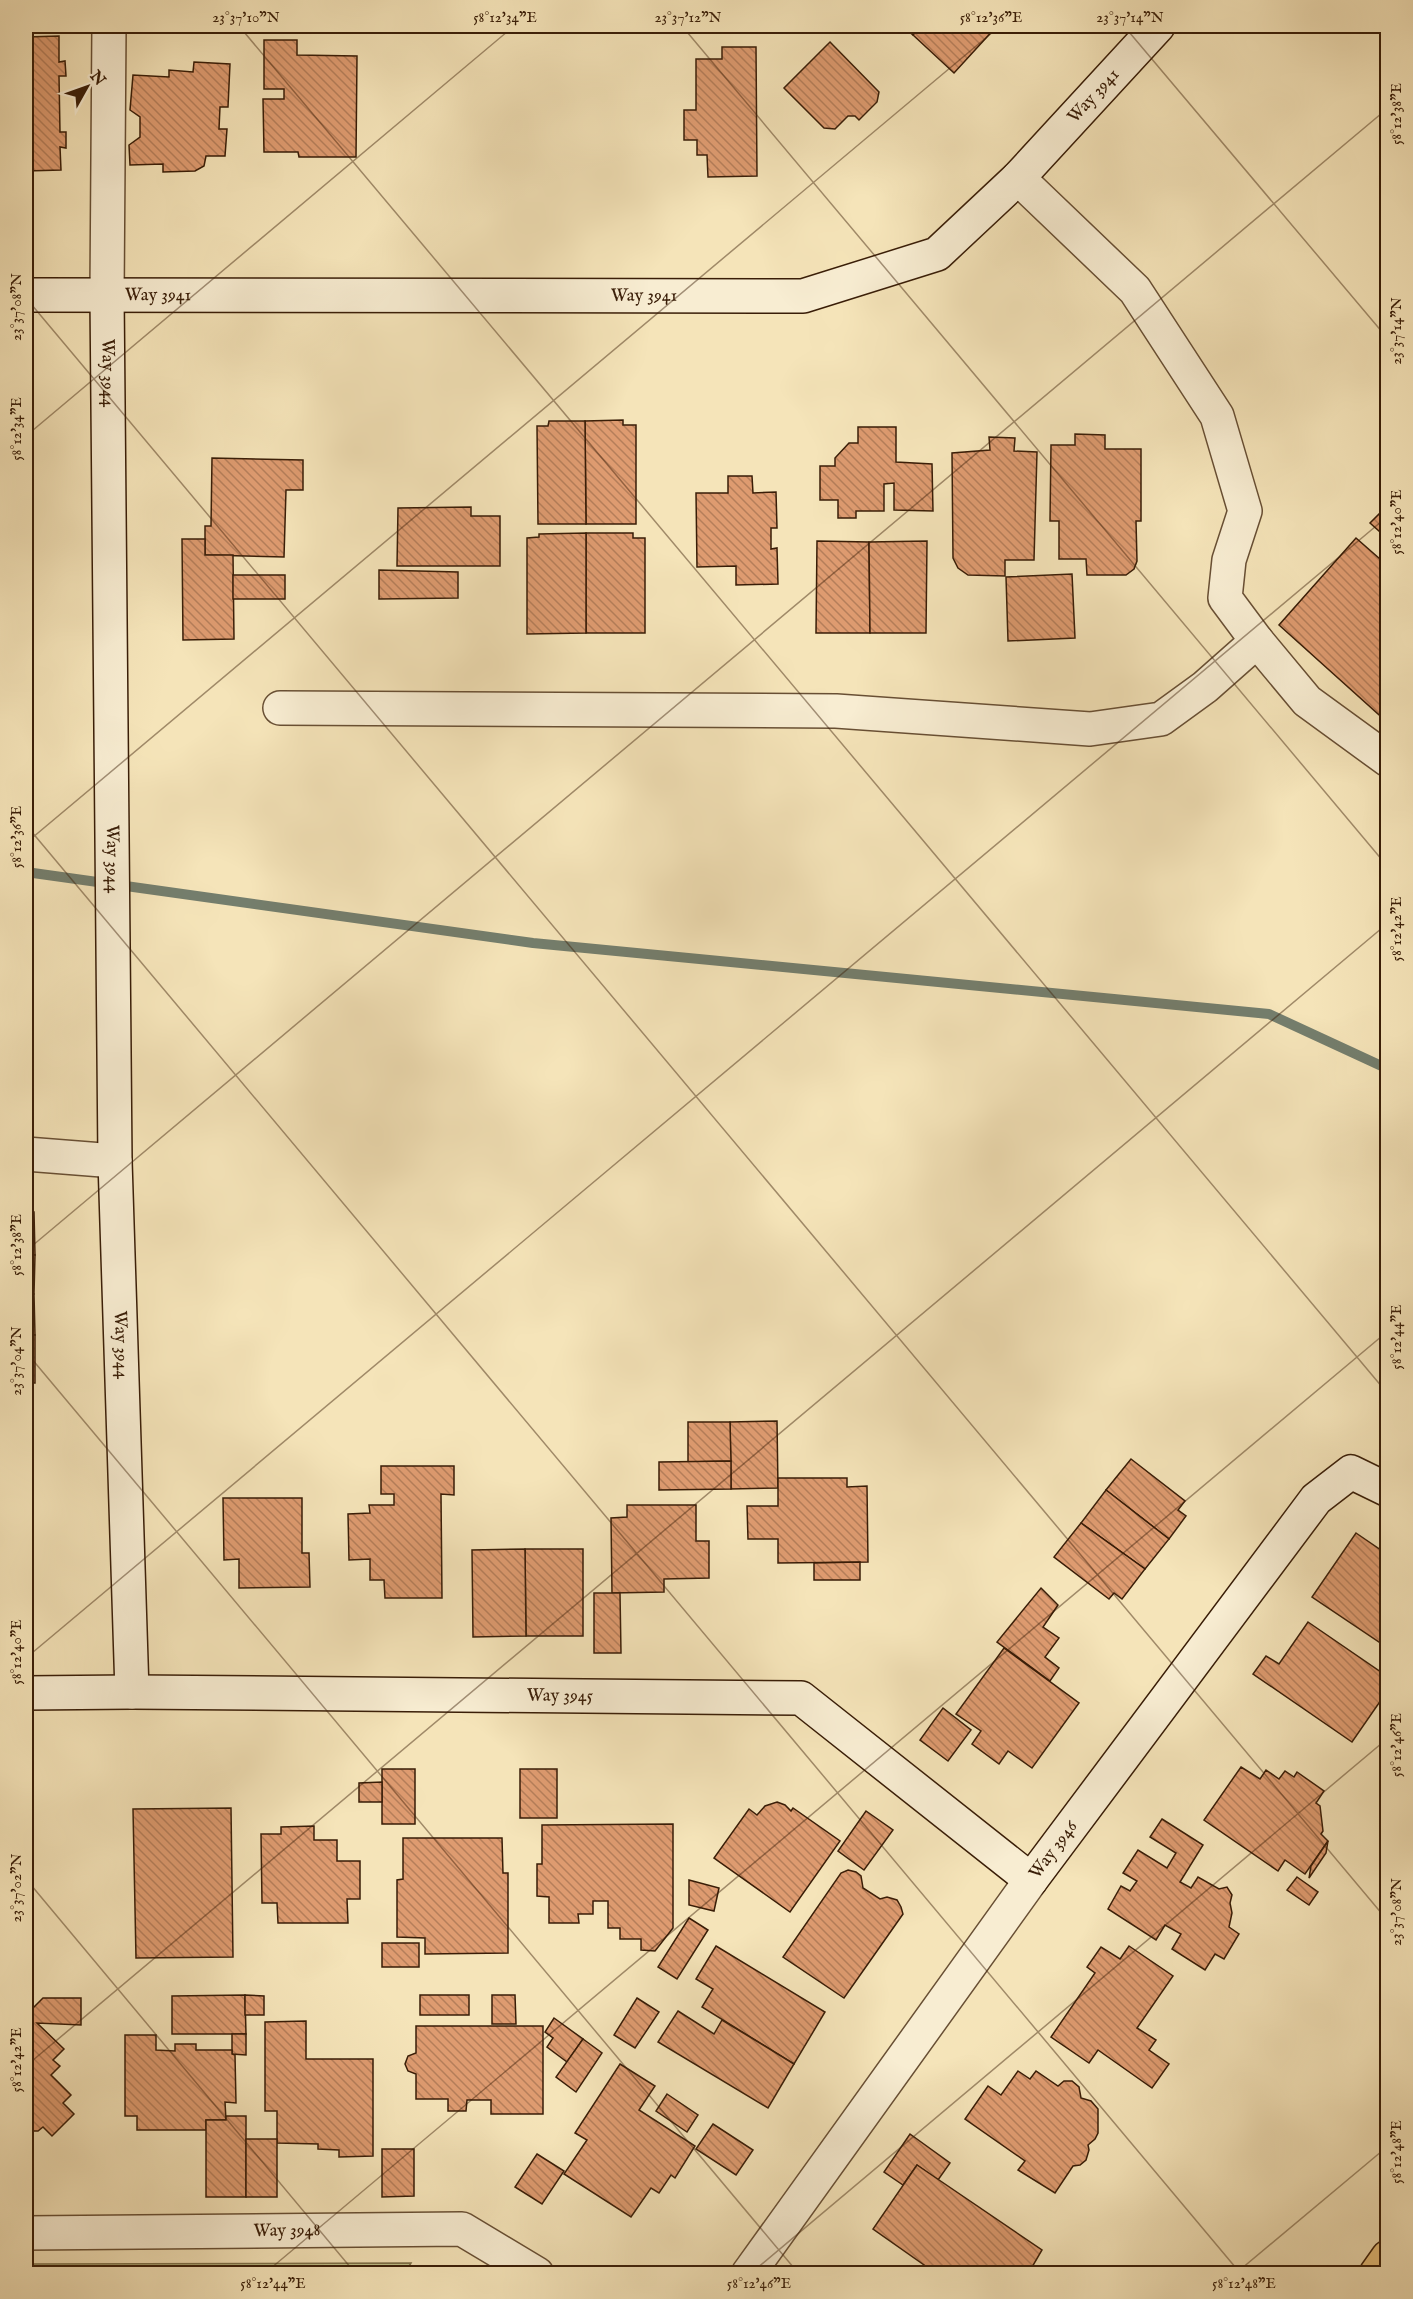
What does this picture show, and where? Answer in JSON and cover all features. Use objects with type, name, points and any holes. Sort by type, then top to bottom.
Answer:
[{"type":"main road","points":[[1376,2274],[1388,2257]]},
{"type":"street","name":"Way 3944","points":[[109,26],[107,295],[115,1161],[132,1692]]},
{"type":"street","name":"Way 3941","points":[[26,295],[803,296],[936,254],[1018,178],[1158,26]]},
{"type":"street","points":[[1018,178],[1135,290],[1217,416],[1245,511],[1229,560],[1225,598],[1307,701],[1388,760]]},
{"type":"street","points":[[280,708],[836,711],[1090,729],[1161,719],[1205,687],[1257,641]]},
{"type":"street","points":[[26,1154],[115,1161]]},
{"type":"street","name":"Way 3946","points":[[748,2274],[1031,1880],[1316,1499],[1351,1473],[1388,1490]]},
{"type":"street","name":"Way 3945","points":[[26,1693],[801,1698],[1031,1880]]},
{"type":"street","name":"Way 3948","points":[[26,2233],[462,2229],[537,2274]]},
{"type":"green space","points":[[411,2263],[404,2274],[26,2273],[26,2264]]},
{"type":"building","points":[[902,26],[921,26],[913,35]]},
{"type":"building","points":[[921,26],[997,26],[954,73],[913,35]]},
{"type":"building","points":[[59,36],[59,62],[65,61],[66,76],[59,76],[60,132],[66,132],[66,148],[60,147],[61,170],[26,171],[26,37]]},
{"type":"building","points":[[264,40],[297,40],[297,55],[357,56],[356,157],[299,157],[298,152],[264,152],[263,99],[284,99],[284,89],[264,89]]},
{"type":"building","points":[[830,42],[879,92],[877,102],[859,120],[855,116],[848,116],[835,129],[824,128],[784,88]]},
{"type":"building","points":[[722,47],[756,47],[757,176],[708,177],[707,155],[697,155],[697,140],[684,140],[684,110],[696,110],[696,59],[722,59]]},
{"type":"building","points":[[194,62],[230,64],[228,107],[220,107],[219,129],[227,129],[225,156],[206,156],[204,166],[195,171],[163,172],[163,164],[130,165],[129,145],[140,137],[140,117],[130,110],[133,75],[169,77],[169,70],[193,72]]},
{"type":"building","points":[[623,420],[623,425],[636,425],[636,524],[586,524],[585,421]]},
{"type":"building","points":[[549,421],[585,421],[586,524],[538,524],[537,426],[548,426]]},
{"type":"building","points":[[858,427],[896,427],[896,462],[932,464],[933,511],[894,510],[894,483],[884,484],[884,511],[856,511],[856,518],[838,518],[838,500],[820,500],[820,466],[835,466],[835,458],[849,443],[858,443]]},
{"type":"building","points":[[1075,434],[1105,435],[1105,449],[1141,449],[1141,521],[1136,521],[1137,561],[1134,569],[1126,575],[1087,575],[1086,559],[1059,559],[1059,521],[1050,521],[1051,445],[1075,445]]},
{"type":"building","points":[[989,437],[1015,438],[1014,451],[1037,452],[1034,560],[1005,560],[1005,576],[968,575],[958,568],[953,558],[952,453],[990,450]]},
{"type":"building","points":[[212,458],[303,460],[303,490],[286,490],[284,557],[205,555],[205,526],[211,526]]},
{"type":"building","points":[[728,476],[752,476],[753,493],[776,492],[777,528],[771,528],[771,549],[777,548],[778,584],[736,585],[736,566],[697,567],[696,493],[728,493]]},
{"type":"building","points":[[1388,505],[1388,539],[1370,523]]},
{"type":"building","points":[[471,507],[471,516],[500,516],[500,566],[397,566],[398,508]]},
{"type":"building","points":[[586,533],[633,533],[633,538],[645,538],[645,633],[586,633]]},
{"type":"building","points":[[586,533],[586,633],[527,634],[527,538],[539,537],[539,534]]},
{"type":"building","points":[[1356,538],[1388,566],[1387,722],[1279,625]]},
{"type":"building","points":[[182,539],[205,539],[205,555],[233,555],[234,639],[183,640]]},
{"type":"building","points":[[817,541],[869,542],[870,633],[816,633]]},
{"type":"building","points":[[927,541],[926,633],[870,633],[869,542]]},
{"type":"building","points":[[379,570],[458,572],[458,598],[379,599]]},
{"type":"building","points":[[1072,574],[1075,638],[1008,641],[1006,577]]},
{"type":"building","points":[[233,575],[285,575],[285,599],[233,599]]},
{"type":"building","points":[[26,1212],[34,1212],[35,1255],[26,1255]]},
{"type":"building","points":[[26,1255],[35,1255],[34,1294],[26,1294]]},
{"type":"building","points":[[26,1294],[34,1294],[35,1335],[26,1335]]},
{"type":"building","points":[[26,1335],[35,1335],[35,1383],[26,1383]]},
{"type":"building","points":[[777,1421],[778,1488],[731,1489],[730,1422]]},
{"type":"building","points":[[688,1422],[730,1422],[731,1461],[688,1462]]},
{"type":"building","points":[[1131,1459],[1185,1501],[1178,1510],[1186,1516],[1169,1539],[1106,1490]]},
{"type":"building","points":[[731,1461],[731,1489],[659,1490],[659,1462]]},
{"type":"building","points":[[381,1466],[454,1466],[454,1495],[441,1494],[442,1598],[385,1598],[384,1580],[370,1580],[370,1559],[349,1560],[348,1514],[370,1513],[369,1505],[394,1505],[394,1494],[381,1494]]},
{"type":"building","points":[[778,1478],[847,1478],[847,1487],[867,1486],[868,1562],[778,1563],[778,1539],[748,1539],[747,1506],[778,1506]]},
{"type":"building","points":[[1106,1490],[1169,1539],[1145,1569],[1081,1523]]},
{"type":"building","points":[[223,1498],[302,1498],[302,1553],[309,1553],[310,1587],[239,1588],[239,1559],[224,1560]]},
{"type":"building","points":[[627,1505],[696,1505],[696,1541],[709,1541],[709,1578],[664,1579],[664,1592],[612,1593],[611,1518],[627,1517]]},
{"type":"building","points":[[1081,1523],[1145,1569],[1122,1599],[1114,1593],[1109,1599],[1054,1557]]},
{"type":"building","points":[[1356,1533],[1388,1555],[1388,1648],[1312,1597]]},
{"type":"building","points":[[525,1549],[583,1549],[583,1636],[526,1636]]},
{"type":"building","points":[[525,1549],[526,1636],[473,1637],[472,1550]]},
{"type":"building","points":[[860,1562],[860,1580],[814,1580],[814,1563]]},
{"type":"building","points":[[1041,1588],[1058,1605],[1043,1627],[1059,1638],[1045,1657],[1059,1668],[1050,1681],[997,1642]]},
{"type":"building","points":[[594,1593],[620,1593],[621,1653],[594,1653]]},
{"type":"building","points":[[1308,1622],[1388,1677],[1388,1690],[1352,1742],[1253,1674],[1266,1656],[1279,1664]]},
{"type":"building","points":[[1004,1648],[1079,1703],[1032,1768],[1008,1751],[999,1764],[972,1744],[981,1731],[956,1714]]},
{"type":"building","points":[[943,1708],[971,1730],[948,1761],[920,1740]]},
{"type":"building","points":[[1241,1767],[1260,1779],[1266,1770],[1279,1779],[1285,1771],[1294,1777],[1297,1772],[1324,1791],[1316,1803],[1320,1806],[1323,1831],[1321,1834],[1328,1841],[1305,1874],[1285,1860],[1278,1871],[1204,1820]]},
{"type":"building","points":[[382,1769],[415,1769],[415,1824],[382,1824]]},
{"type":"building","points":[[520,1769],[557,1769],[557,1818],[520,1818]]},
{"type":"building","points":[[382,1782],[382,1802],[359,1802],[359,1783]]},
{"type":"building","points":[[777,1802],[785,1805],[791,1811],[793,1808],[840,1841],[790,1912],[714,1858],[749,1809],[757,1815],[765,1806]]},
{"type":"building","points":[[231,1808],[233,1957],[136,1958],[133,1809]]},
{"type":"building","points":[[866,1811],[893,1830],[864,1870],[838,1851]]},
{"type":"building","points":[[1162,1819],[1203,1845],[1180,1882],[1191,1888],[1198,1877],[1219,1889],[1227,1887],[1232,1895],[1229,1927],[1239,1934],[1224,1959],[1215,1954],[1205,1970],[1172,1949],[1181,1934],[1165,1925],[1156,1940],[1108,1909],[1121,1886],[1130,1891],[1137,1881],[1123,1873],[1138,1850],[1167,1868],[1176,1853],[1150,1837]]},
{"type":"building","points":[[673,1824],[673,1928],[655,1951],[641,1950],[641,1939],[620,1939],[620,1928],[608,1928],[608,1901],[593,1901],[593,1914],[578,1914],[579,1923],[549,1923],[549,1897],[537,1896],[537,1864],[542,1864],[542,1825]]},
{"type":"building","points":[[314,1826],[314,1840],[337,1840],[337,1861],[360,1861],[360,1899],[347,1899],[348,1923],[278,1923],[277,1903],[262,1903],[261,1834],[281,1834],[281,1827]]},
{"type":"building","points":[[403,1838],[502,1838],[503,1873],[508,1873],[508,1953],[425,1954],[425,1938],[397,1937],[397,1880],[403,1879]]},
{"type":"building","points":[[1328,1841],[1326,1853],[1309,1878],[1311,1866]]},
{"type":"building","points":[[848,1870],[861,1876],[863,1888],[880,1899],[887,1897],[897,1900],[903,1914],[844,1998],[783,1957],[841,1873]]},
{"type":"building","points":[[1297,1877],[1318,1892],[1309,1905],[1287,1890]]},
{"type":"building","points":[[689,1880],[719,1888],[714,1911],[689,1905]]},
{"type":"building","points":[[689,1918],[708,1930],[677,1979],[658,1967]]},
{"type":"building","points":[[382,1943],[419,1943],[419,1967],[382,1967]]},
{"type":"building","points":[[716,1946],[825,2012],[794,2064],[702,2007],[713,1989],[696,1979]]},
{"type":"building","points":[[1129,1946],[1173,1976],[1137,2028],[1156,2040],[1149,2050],[1169,2064],[1152,2088],[1098,2050],[1089,2063],[1051,2037],[1095,1973],[1087,1967],[1101,1947],[1120,1959]]},
{"type":"building","points":[[245,1995],[246,2034],[172,2034],[172,1996]]},
{"type":"building","points":[[245,1995],[264,1996],[264,2015],[245,2015]]},
{"type":"building","points":[[420,1995],[469,1995],[469,2015],[420,2015]]},
{"type":"building","points":[[492,1995],[515,1995],[516,2024],[492,2024]]},
{"type":"building","points":[[43,1998],[81,1998],[81,2025],[37,2023],[64,2049],[53,2060],[60,2066],[51,2075],[71,2095],[63,2103],[74,2114],[52,2136],[43,2127],[38,2131],[26,2131],[26,2015]]},
{"type":"building","points":[[637,1998],[659,2012],[635,2048],[614,2035]]},
{"type":"building","points":[[678,2011],[714,2034],[722,2020],[794,2064],[768,2108],[658,2042]]},
{"type":"building","points":[[554,2018],[583,2039],[567,2062],[547,2047],[553,2038],[545,2032]]},
{"type":"building","points":[[306,2021],[306,2059],[373,2059],[373,2156],[339,2157],[339,2150],[318,2149],[318,2144],[277,2143],[277,2111],[265,2111],[265,2022]]},
{"type":"building","points":[[416,2026],[543,2026],[543,2114],[491,2114],[491,2100],[467,2100],[466,2111],[448,2111],[448,2099],[416,2099],[416,2074],[408,2071],[405,2064],[408,2056],[416,2053]]},
{"type":"building","points":[[232,2034],[246,2034],[246,2055],[232,2054]]},
{"type":"building","points":[[125,2035],[156,2035],[156,2050],[175,2051],[175,2044],[196,2044],[196,2050],[232,2050],[232,2054],[235,2055],[236,2103],[225,2102],[226,2120],[206,2120],[206,2130],[137,2130],[137,2116],[125,2116]]},
{"type":"building","points":[[583,2039],[602,2053],[576,2092],[556,2077]]},
{"type":"building","points":[[620,2064],[655,2086],[639,2110],[695,2146],[675,2178],[671,2175],[659,2193],[651,2188],[631,2217],[564,2174],[587,2140],[575,2133]]},
{"type":"building","points":[[1018,2071],[1030,2079],[1036,2071],[1058,2086],[1064,2081],[1072,2081],[1079,2087],[1081,2098],[1091,2101],[1098,2109],[1098,2133],[1088,2145],[1086,2160],[1080,2165],[1073,2166],[1055,2193],[1018,2170],[1025,2161],[965,2119],[988,2086],[1001,2095]]},
{"type":"building","points":[[667,2094],[698,2115],[687,2132],[656,2111]]},
{"type":"building","points":[[226,2116],[246,2116],[246,2197],[206,2197],[206,2120],[226,2120]]},
{"type":"building","points":[[713,2124],[753,2150],[736,2175],[696,2149]]},
{"type":"building","points":[[910,2134],[950,2163],[938,2180],[917,2165],[903,2185],[884,2172]]},
{"type":"building","points":[[246,2139],[277,2139],[277,2197],[246,2197]]},
{"type":"building","points":[[382,2149],[414,2149],[414,2196],[382,2197]]},
{"type":"building","points":[[537,2154],[564,2171],[542,2204],[515,2187]]},
{"type":"building","points":[[917,2165],[1042,2250],[1028,2274],[937,2274],[873,2229]]},
{"type":"waterway","points":[[26,872],[533,943],[1269,1014],[1388,1069]]}]
